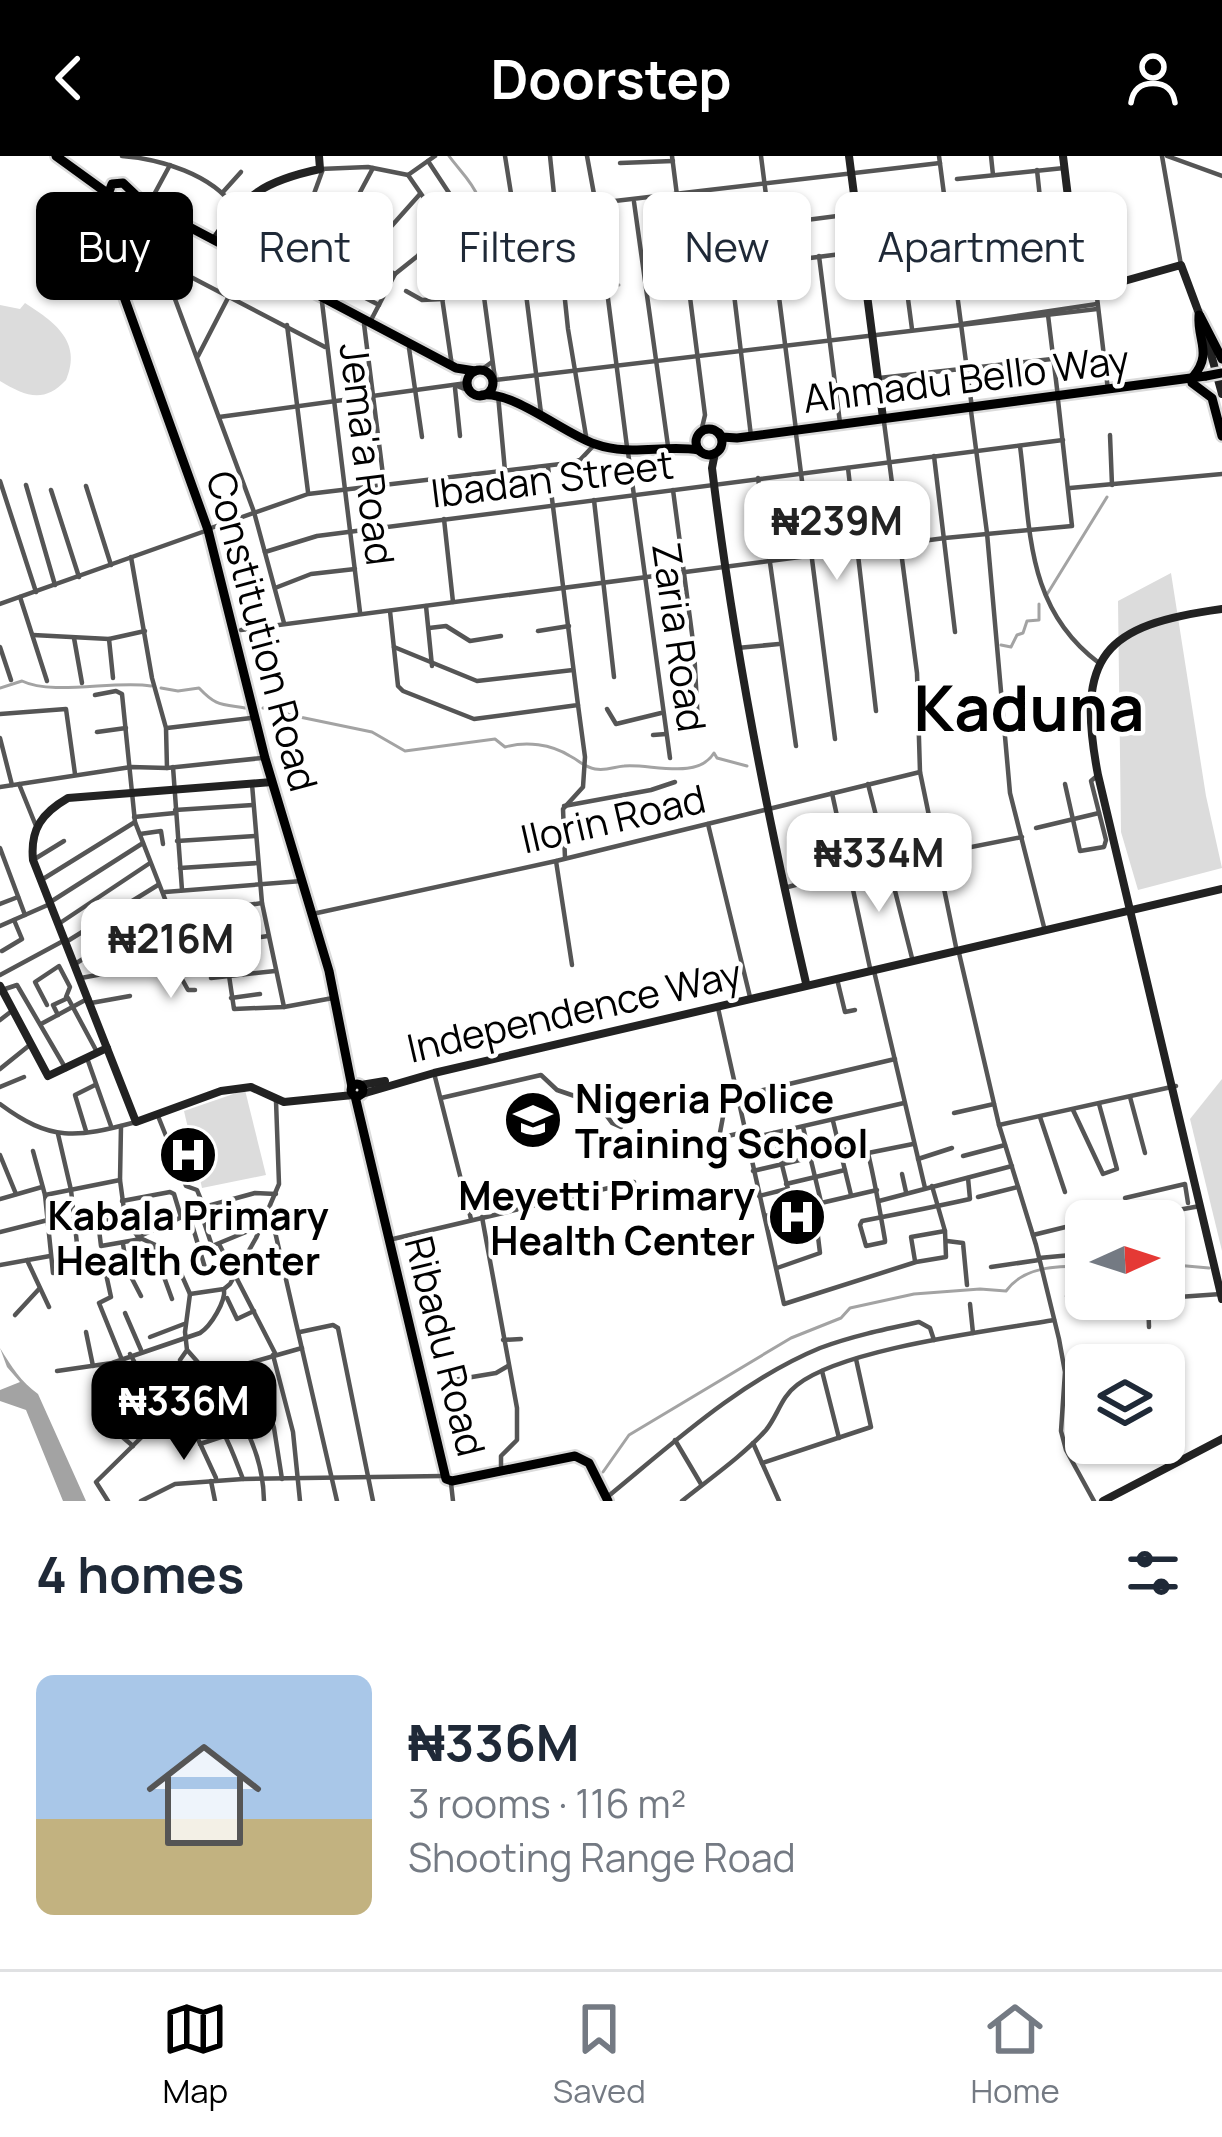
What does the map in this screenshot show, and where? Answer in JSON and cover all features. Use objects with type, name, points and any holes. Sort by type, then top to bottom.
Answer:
[{"type":"main road","points":[[59,156],[97,179],[127,185],[131,192]]},
{"type":"main road","points":[[59,156],[102,192]]},
{"type":"main road","points":[[108,192],[116,183]]},
{"type":"main road","points":[[193,229],[470,383],[493,382]]},
{"type":"main road","name":"Constitution Road","points":[[128,300],[146,346]]},
{"type":"main road","name":"Constitution Road","points":[[130,300],[241,630],[266,758],[317,913],[355,1091]]},
{"type":"main road","points":[[318,300],[367,323]]},
{"type":"main road","points":[[1199,315],[1218,359]]},
{"type":"main road","points":[[1199,315],[1206,350],[1192,381],[1212,398],[1222,433]]},
{"type":"main road","name":"Ahmadu Bello Way","points":[[367,323],[452,366],[470,383],[590,440],[627,450],[710,451],[736,441],[796,432],[1222,376]]},
{"type":"main road","name":"Ahmadu Bello Way","points":[[1058,399],[1192,381]]},
{"type":"main road","name":"Ahmadu Bello Way","points":[[470,383],[493,382],[590,440]]},
{"type":"main road","name":"Ahmadu Bello Way","points":[[627,450],[687,443],[700,433],[717,432],[726,438],[884,420]]},
{"type":"main road","points":[[700,433],[710,451],[722,443],[717,432]]},
{"type":"main road","name":"Constitution Road","points":[[210,529],[335,998],[355,1091]]},
{"type":"main road","points":[[355,1091],[449,1477],[566,1453],[583,1454],[592,1461],[609,1499]]},
{"type":"main road","name":"Ribadu Road","points":[[355,1091],[398,1271]]},
{"type":"main road","name":"Ribadu Road","points":[[449,1477],[575,1456],[589,1463],[609,1499]]},
{"type":"street","points":[[122,156],[161,160],[223,192],[241,172]]},
{"type":"street","points":[[313,192],[321,169],[319,156]]},
{"type":"street","points":[[506,156],[541,413]]},
{"type":"street","points":[[550,156],[554,192]]},
{"type":"street","name":"Zaria Road","points":[[586,156],[593,192]]},
{"type":"street","points":[[620,164],[687,156]]},
{"type":"street","points":[[761,156],[765,192]]},
{"type":"street","points":[[849,156],[854,192]]},
{"type":"street","points":[[991,156],[993,176]]},
{"type":"street","points":[[1063,156],[1069,192]]},
{"type":"street","points":[[1199,315],[1181,265],[1164,156],[1222,176]]},
{"type":"street","points":[[408,175],[431,158],[452,192]]},
{"type":"street","points":[[673,158],[675,192]]},
{"type":"street","points":[[705,192],[939,159],[944,192]]},
{"type":"street","points":[[156,192],[170,165]]},
{"type":"street","points":[[360,192],[373,168]]},
{"type":"street","points":[[259,192],[283,177],[321,169],[373,168],[408,175],[422,192]]},
{"type":"street","points":[[957,179],[1064,168]]},
{"type":"street","points":[[1037,170],[1039,192]]},
{"type":"street","points":[[393,224],[417,198]]},
{"type":"street","points":[[619,202],[643,199]]},
{"type":"street","points":[[634,200],[643,259]]},
{"type":"street","points":[[214,240],[217,236]]},
{"type":"street","points":[[811,257],[835,254]]},
{"type":"street","points":[[384,483],[367,323],[395,274],[417,256]]},
{"type":"street","points":[[818,256],[840,424]]},
{"type":"street","points":[[1127,280],[1181,265]]},
{"type":"street","points":[[406,291],[417,297]]},
{"type":"street","points":[[177,300],[254,512],[284,623]]},
{"type":"street","points":[[198,356],[226,300]]},
{"type":"street","points":[[236,300],[326,347]]},
{"type":"street","points":[[369,300],[379,305]]},
{"type":"street","points":[[443,300],[452,366]]},
{"type":"street","points":[[485,300],[493,382],[1097,307]]},
{"type":"street","points":[[0,604],[308,494],[580,460],[590,440],[574,371],[566,300]]},
{"type":"street","name":"Zaria Road","points":[[608,300],[670,758]]},
{"type":"street","points":[[649,300],[668,446]]},
{"type":"street","points":[[691,300],[705,415],[700,433]]},
{"type":"street","points":[[735,300],[752,436]]},
{"type":"street","points":[[779,300],[835,739]]},
{"type":"street","points":[[869,300],[916,677],[920,772],[999,1125],[1064,1361],[1060,1431],[1102,1501],[1222,1441]]},
{"type":"street","points":[[908,300],[912,329]]},
{"type":"street","points":[[958,300],[987,533],[1010,793],[1044,927]]},
{"type":"street","points":[[1097,300],[1108,390]]},
{"type":"street","name":"Jema'a Road","points":[[322,302],[361,614]]},
{"type":"street","points":[[961,324],[1097,307]]},
{"type":"street","points":[[241,630],[1074,525],[1048,316]]},
{"type":"street","points":[[287,326],[308,494]]},
{"type":"street","points":[[409,348],[422,437]]},
{"type":"street","points":[[219,417],[470,383],[489,368],[493,356]]},
{"type":"street","points":[[879,378],[1052,359]]},
{"type":"street","points":[[1218,359],[1222,394]]},
{"type":"street","points":[[1218,359],[1222,433]]},
{"type":"street","points":[[460,436],[470,383]]},
{"type":"street","points":[[498,395],[505,471]]},
{"type":"street","points":[[705,415],[717,432]]},
{"type":"street","points":[[1110,435],[1112,485]]},
{"type":"street","name":"Ibadan Street","points":[[265,552],[307,537],[1063,440]]},
{"type":"street","points":[[1020,446],[1044,599],[1075,642],[1099,663]]},
{"type":"street","points":[[710,451],[756,762],[806,983]]},
{"type":"street","points":[[934,456],[956,632]]},
{"type":"street","points":[[548,466],[585,764],[582,791],[564,806]]},
{"type":"street","points":[[848,468],[876,711]]},
{"type":"street","points":[[1070,488],[1222,474]]},
{"type":"street","points":[[758,478],[796,746]]},
{"type":"street","points":[[0,481],[36,592]]},
{"type":"street","points":[[26,485],[56,585]]},
{"type":"street","points":[[86,486],[111,565]]},
{"type":"street","points":[[51,490],[79,577]]},
{"type":"street","points":[[673,490],[694,649],[698,724]]},
{"type":"street","points":[[594,500],[614,676]]},
{"type":"street","points":[[444,519],[453,602]]},
{"type":"street","points":[[131,557],[152,678],[166,728],[182,890]]},
{"type":"street","points":[[275,588],[310,574],[355,568]]},
{"type":"street","points":[[20,597],[47,681]]},
{"type":"street","points":[[426,605],[432,665]]},
{"type":"street","points":[[390,611],[400,689],[466,718],[578,704]]},
{"type":"street","points":[[1132,908],[1098,775],[1089,706],[1099,663],[1118,641],[1146,624],[1168,616],[1222,611]]},
{"type":"street","points":[[1222,611],[1158,624],[1120,646],[1100,673],[1092,730],[1222,1283]]},
{"type":"street","points":[[429,628],[446,626],[470,641],[501,636]]},
{"type":"street","points":[[538,631],[569,626]]},
{"type":"street","points":[[33,635],[109,639],[146,631]]},
{"type":"street","points":[[74,638],[82,683]]},
{"type":"street","points":[[109,639],[113,678]]},
{"type":"street","points":[[736,649],[779,644]]},
{"type":"street","points":[[0,647],[11,680]]},
{"type":"street","points":[[394,647],[477,681],[575,670]]},
{"type":"street","points":[[81,978],[188,960],[134,820],[120,692],[95,695]]},
{"type":"street","points":[[0,714],[66,709],[75,774]]},
{"type":"street","points":[[166,728],[256,709]]},
{"type":"street","points":[[607,709],[616,724],[661,713]]},
{"type":"street","points":[[98,732],[126,728]]},
{"type":"street","points":[[653,735],[666,734]]},
{"type":"street","points":[[0,738],[36,826]]},
{"type":"street","points":[[0,787],[131,767],[266,758]]},
{"type":"street","name":"Ilorin Road","points":[[317,913],[565,859],[920,772]]},
{"type":"street","points":[[1065,784],[1083,853],[1106,845],[1091,781],[1098,775]]},
{"type":"street","points":[[102,1051],[90,1001],[33,860],[36,826],[68,798],[272,782]]},
{"type":"street","points":[[564,806],[675,782]]},
{"type":"street","points":[[252,784],[259,884],[284,1007]]},
{"type":"street","points":[[868,784],[912,958]]},
{"type":"street","points":[[718,1008],[784,1304],[948,1255],[938,1206],[916,1159],[832,793]]},
{"type":"street","points":[[41,880],[134,820],[253,805]]},
{"type":"street","points":[[564,806],[565,859]]},
{"type":"street","points":[[1036,828],[1100,813]]},
{"type":"street","points":[[708,824],[750,997]]},
{"type":"street","points":[[140,834],[161,831],[163,844]]},
{"type":"street","points":[[177,841],[255,836]]},
{"type":"street","points":[[936,854],[1022,838]]},
{"type":"street","points":[[33,860],[64,841]]},
{"type":"street","points":[[0,926],[51,903],[143,843]]},
{"type":"street","points":[[0,851],[25,915]]},
{"type":"street","points":[[784,888],[917,853]]},
{"type":"street","points":[[556,861],[572,964]]},
{"type":"street","points":[[59,923],[150,863]]},
{"type":"street","points":[[179,868],[258,863]]},
{"type":"street","points":[[0,975],[160,889],[302,881]]},
{"type":"street","name":"Independence Way","points":[[355,1091],[1222,887]]},
{"type":"street","points":[[0,904],[18,897]]},
{"type":"street","points":[[172,916],[262,903]]},
{"type":"street","points":[[75,964],[167,906]]},
{"type":"street","name":"Independence Way","points":[[355,1091],[1132,908]]},
{"type":"street","points":[[2,951],[22,940],[14,920]]},
{"type":"street","points":[[132,951],[175,926]]},
{"type":"street","points":[[184,948],[268,936]]},
{"type":"street","points":[[224,942],[236,1010],[335,998]]},
{"type":"street","points":[[173,963],[188,990],[195,990]]},
{"type":"street","points":[[34,1012],[50,1006],[66,998],[70,987],[59,966],[35,982],[50,1006],[58,1015]]},
{"type":"street","points":[[212,978],[275,970]]},
{"type":"street","points":[[837,980],[845,1012],[855,1010]]},
{"type":"street","points":[[66,1069],[17,985],[1,988],[48,1076],[66,1069],[102,1051]]},
{"type":"street","points":[[231,998],[260,994]]},
{"type":"street","points":[[40,1024],[90,1001],[130,996]]},
{"type":"street","points":[[66,998],[102,1051],[136,1122]]},
{"type":"street","points":[[0,1020],[13,1010]]},
{"type":"street","points":[[0,1069],[31,1044]]},
{"type":"street","points":[[87,1058],[112,1127]]},
{"type":"street","points":[[738,1096],[895,1059]]},
{"type":"street","points":[[434,1073],[471,1219]]},
{"type":"street","points":[[441,1098],[541,1075],[556,1090],[598,1104],[620,1127]]},
{"type":"street","points":[[0,1087],[24,1077]]},
{"type":"street","points":[[86,1131],[75,1095],[97,1085]]},
{"type":"street","points":[[999,1125],[1174,1086]]},
{"type":"street","points":[[1174,1086],[1193,1204]]},
{"type":"street","points":[[0,1104],[32,1127],[58,1134],[122,1126],[221,1090],[251,1087],[276,1101],[291,1103],[355,1091]]},
{"type":"street","points":[[735,1087],[728,1090],[718,1138],[774,1133],[904,1103]]},
{"type":"street","points":[[1130,1096],[1145,1153]]},
{"type":"street","points":[[57,1371],[103,1365],[208,1328],[276,1194],[280,1177],[276,1101]]},
{"type":"street","points":[[954,1113],[994,1104]]},
{"type":"street","points":[[1072,1110],[1103,1174],[1117,1169],[1099,1104]]},
{"type":"street","points":[[158,1115],[186,1186],[197,1190],[211,1245],[263,1225]]},
{"type":"street","points":[[1040,1117],[1065,1192]]},
{"type":"street","points":[[833,1121],[851,1195]]},
{"type":"street","points":[[122,1126],[120,1180],[125,1217],[139,1238],[173,1256],[190,1294],[188,1350],[252,1435],[265,1501]]},
{"type":"street","points":[[774,1269],[820,1253],[815,1177],[803,1127]]},
{"type":"street","points":[[774,1133],[793,1209]]},
{"type":"street","points":[[58,1134],[80,1262]]},
{"type":"street","points":[[868,1153],[913,1144]]},
{"type":"street","points":[[963,1156],[1004,1145]]},
{"type":"street","points":[[753,1171],[860,1146],[868,1153],[877,1190],[878,1201],[881,1217],[885,1242],[866,1246],[860,1223],[881,1217],[970,1199],[968,1178]]},
{"type":"street","points":[[916,1159],[952,1148]]},
{"type":"street","points":[[32,1151],[44,1191],[53,1273]]},
{"type":"street","points":[[0,1155],[16,1195]]},
{"type":"street","points":[[878,1201],[1012,1166]]},
{"type":"street","points":[[759,1196],[845,1170]]},
{"type":"street","points":[[902,1174],[906,1193]]},
{"type":"street","points":[[0,1199],[120,1180]]},
{"type":"street","points":[[392,1239],[634,1182]]},
{"type":"street","points":[[1125,1198],[1185,1184],[1221,1296],[1185,1297]]},
{"type":"street","points":[[978,1197],[1018,1187]]},
{"type":"street","points":[[763,1216],[877,1190]]},
{"type":"street","points":[[122,1201],[170,1192],[182,1220]]},
{"type":"street","points":[[98,1222],[101,1246],[123,1244],[202,1209],[255,1192],[276,1194]]},
{"type":"street","points":[[1185,1206],[1193,1204]]},
{"type":"street","points":[[270,1210],[338,1501]]},
{"type":"street","points":[[190,1216],[206,1270],[229,1267]]},
{"type":"street","points":[[75,1226],[125,1217]]},
{"type":"street","points":[[482,1217],[518,1435],[501,1456],[501,1466]]},
{"type":"street","points":[[0,1232],[48,1220]]},
{"type":"street","points":[[1033,1235],[1065,1228]]},
{"type":"street","points":[[916,1262],[910,1237],[945,1231]]},
{"type":"street","points":[[947,1241],[962,1241],[967,1286]]},
{"type":"street","points":[[123,1244],[127,1268],[141,1296]]},
{"type":"street","points":[[152,1244],[172,1299]]},
{"type":"street","points":[[219,1244],[274,1354],[293,1432],[301,1501]]},
{"type":"street","points":[[0,1265],[50,1256]]},
{"type":"street","points":[[991,1267],[1065,1259]]},
{"type":"street","points":[[27,1260],[49,1307]]},
{"type":"street","points":[[127,1268],[106,1274],[111,1297],[100,1303],[136,1397]]},
{"type":"street","points":[[15,1315],[39,1289]]},
{"type":"street","points":[[190,1294],[225,1293]]},
{"type":"street","points":[[225,1293],[237,1319],[254,1311]]},
{"type":"street","points":[[970,1304],[974,1334]]},
{"type":"street","points":[[125,1313],[141,1350]]},
{"type":"street","points":[[685,1500],[753,1443],[791,1389],[822,1371],[856,1359],[1054,1320]]},
{"type":"street","points":[[1149,1320],[1149,1327]]},
{"type":"street","points":[[609,1499],[675,1439],[779,1369],[818,1349],[919,1322],[930,1328],[934,1342]]},
{"type":"street","points":[[150,1337],[186,1324]]},
{"type":"street","points":[[298,1332],[338,1328],[374,1501]]},
{"type":"street","points":[[86,1332],[93,1366]]},
{"type":"street","points":[[503,1340],[521,1339]]},
{"type":"street","points":[[206,1375],[302,1348]]},
{"type":"street","points":[[188,1350],[180,1360],[188,1388],[225,1436],[243,1479]]},
{"type":"street","points":[[130,1354],[161,1408]]},
{"type":"street","points":[[762,1463],[871,1427],[856,1359]]},
{"type":"street","points":[[254,1362],[282,1479]]},
{"type":"street","points":[[103,1365],[117,1414],[107,1424],[133,1446]]},
{"type":"street","points":[[454,1380],[497,1376],[508,1366]]},
{"type":"street","points":[[822,1371],[839,1438]]},
{"type":"street","points":[[108,1501],[96,1482],[154,1424],[182,1373]]},
{"type":"street","points":[[173,1385],[214,1480],[215,1501]]},
{"type":"street","points":[[233,1405],[262,1391]]},
{"type":"street","points":[[200,1444],[225,1436]]},
{"type":"street","points":[[675,1439],[700,1484]]},
{"type":"street","points":[[753,1443],[779,1501]]},
{"type":"street","points":[[141,1501],[175,1484],[214,1480],[449,1477],[453,1501]]},
{"type":"shaded area","points":[[25,303],[55,325],[71,354],[66,380],[42,395],[26,394],[0,381],[0,305],[20,309]]},
{"type":"shaded area","points":[[1171,573],[1222,868],[1138,890],[1121,832],[1118,601]]},
{"type":"shaded area","points":[[1222,1079],[1222,1251],[1190,1119]]},
{"type":"shaded area","points":[[245,1090],[266,1175],[202,1188],[184,1111]]},
{"type":"shaded area","points":[[0,1348],[38,1394],[86,1501],[63,1501],[26,1410],[0,1401],[0,1390],[20,1382]]},
{"type":"waterway","points":[[449,156],[475,192]]},
{"type":"waterway","points":[[1046,596],[1107,497]]},
{"type":"waterway","points":[[1001,645],[1011,647],[1027,621],[1039,620],[1039,604]]},
{"type":"waterway","points":[[0,688],[22,681],[67,688],[151,686]]},
{"type":"waterway","points":[[161,688],[199,688],[219,703],[245,708]]},
{"type":"waterway","points":[[263,708],[372,732],[405,751],[495,739],[505,747],[547,746],[599,769],[685,769],[714,753],[747,766]]},
{"type":"waterway","points":[[1185,1266],[1209,1268]]},
{"type":"waterway","points":[[603,1472],[629,1435],[791,1338],[841,1318],[850,1308],[914,1294],[1006,1291],[1032,1272],[1065,1267]]},
{"type":"place","name":"Nigeria Police Training School","points":[[533,1120]]},
{"type":"place","name":"Kabala Primary Health Center","points":[[188,1155]]},
{"type":"place","name":"Meyetti Primary Health Center","points":[[797,1217]]},
{"type":"district","name":"Kaduna","points":[[1029,707]]}]
